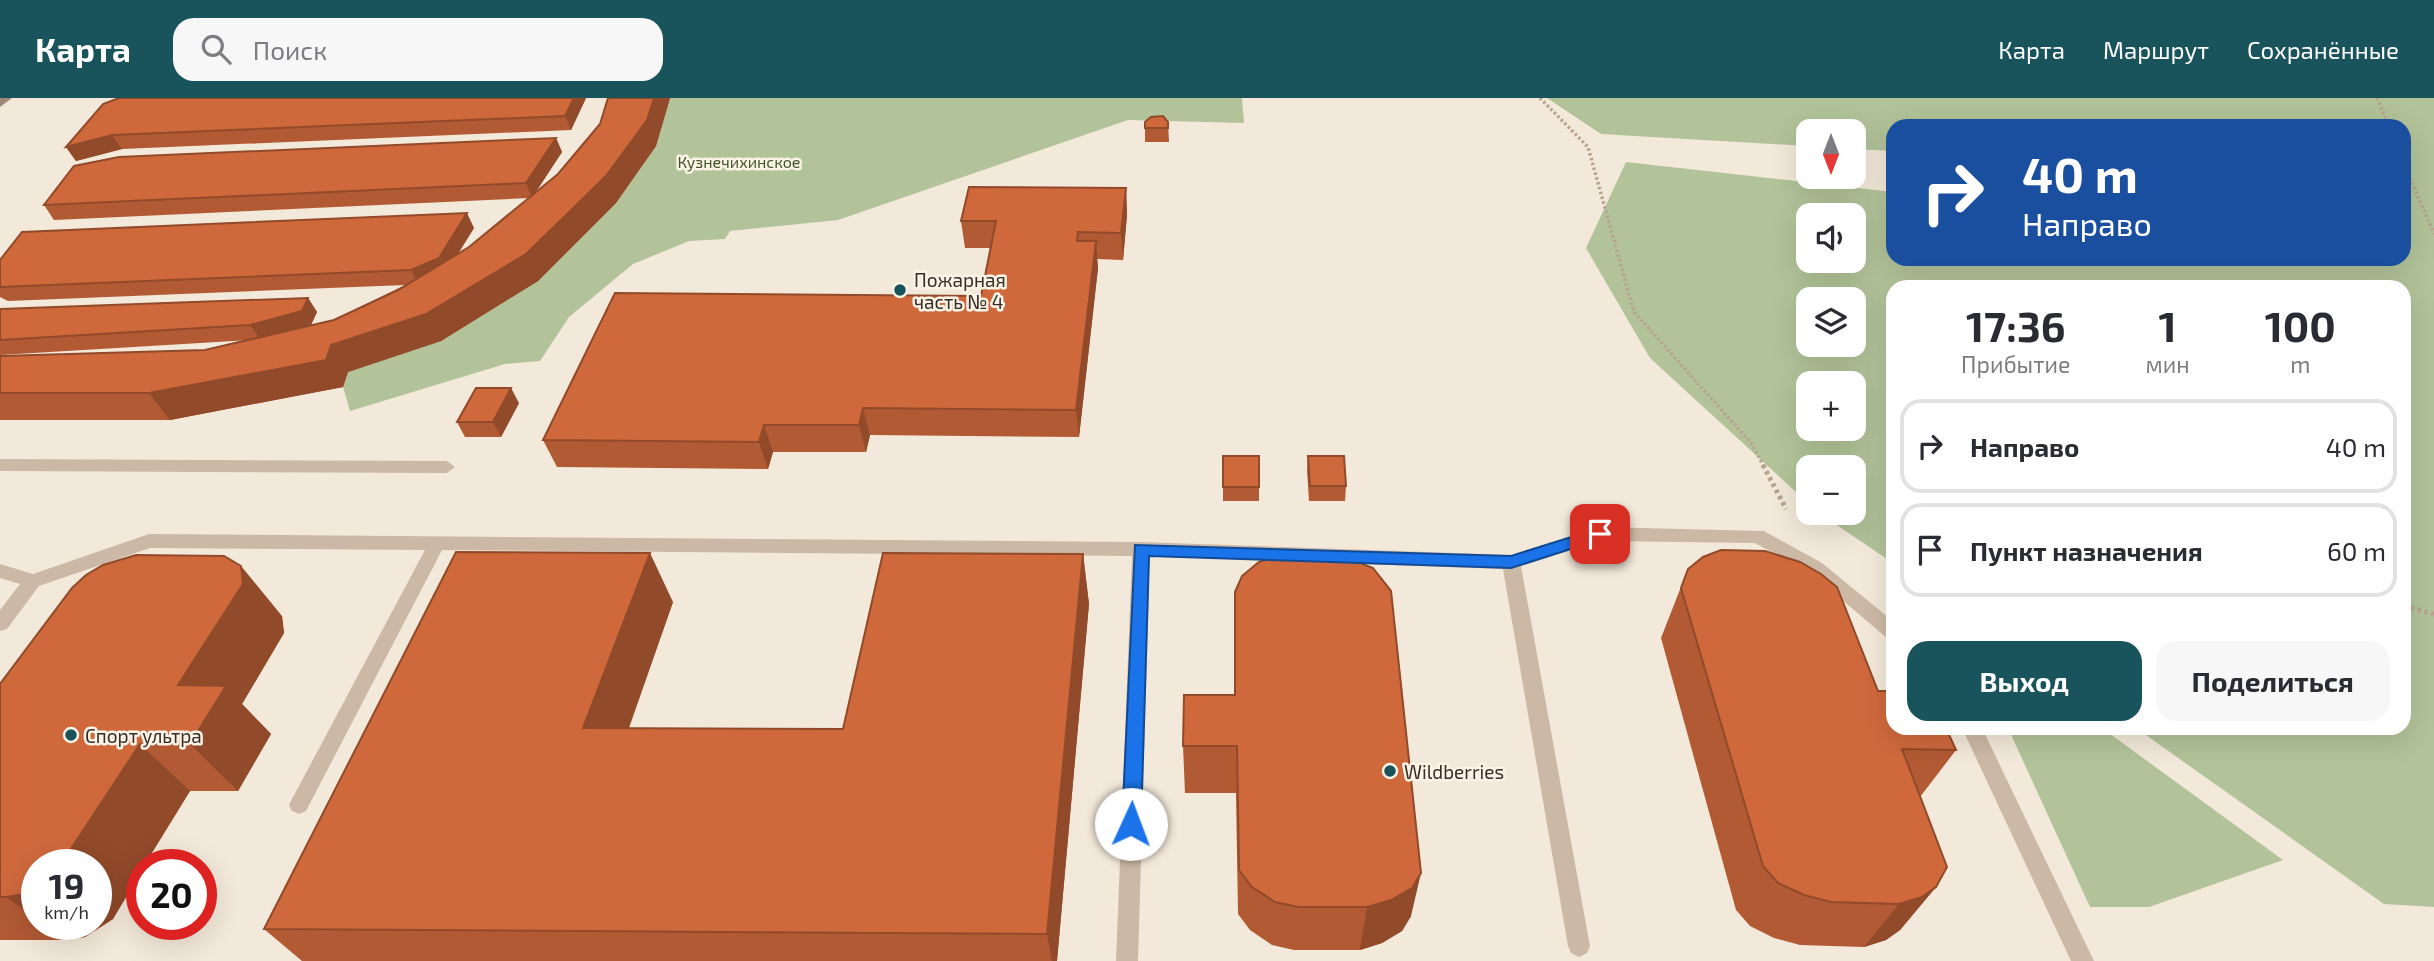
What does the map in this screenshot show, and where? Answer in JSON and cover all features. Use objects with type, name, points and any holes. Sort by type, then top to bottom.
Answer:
[{"type":"main road","points":[[0,103],[6,98]]},
{"type":"lane","points":[[0,465],[447,467]]},
{"type":"lane","points":[[0,571],[33,580],[149,541],[1141,550],[1511,562],[1600,534],[1758,536],[1816,568],[1886,626]]},
{"type":"lane","points":[[299,805],[437,543]]},
{"type":"lane","points":[[1126,961],[1141,550]]},
{"type":"lane","points":[[1511,562],[1579,946]]},
{"type":"lane","points":[[0,624],[33,580]]},
{"type":"lane","points":[[1975,735],[2083,961]]},
{"type":"path","points":[[1539,98],[1588,147],[1634,312],[1752,444],[1787,512]]},
{"type":"path","points":[[2377,98],[2386,119]]},
{"type":"path","points":[[2411,180],[2434,234]]},
{"type":"path","points":[[2411,608],[2434,614]]},
{"type":"green space","name":"Кузнечихинское","points":[[658,98],[1242,98],[1244,123],[1128,120],[838,220],[730,231],[725,239],[689,241],[633,264],[569,317],[540,361],[505,364],[350,411],[343,387],[348,372],[470,323],[511,297],[555,246],[616,203],[656,146],[660,133],[651,124]]},
{"type":"green space","points":[[1547,98],[2434,98],[2434,907],[2384,904],[2146,735],[2411,735],[2411,280],[1886,280],[1886,558],[1837,525],[1866,525],[1866,455],[1796,455],[1796,492],[1650,358],[1586,248],[1626,162],[1796,181],[1796,189],[1886,191],[1886,266],[2411,266],[2411,119],[1886,119],[1886,151],[1866,150],[1866,119],[1796,119],[1796,145],[1601,134]]},
{"type":"green space","points":[[2011,735],[2112,735],[2283,860],[2149,907],[2090,907]]},
{"type":"building","points":[[119,98],[574,98],[565,116],[112,135],[66,147],[103,104]]},
{"type":"building","points":[[608,98],[654,98],[647,120],[606,176],[526,254],[426,314],[331,345],[326,360],[149,393],[0,393],[0,356],[205,350],[334,320],[398,290],[469,247],[558,174],[600,124]]},
{"type":"building","points":[[1163,116],[1168,122],[1168,128],[1145,128],[1145,122],[1151,117]]},
{"type":"building","points":[[556,138],[526,183],[44,205],[74,166],[119,157]]},
{"type":"building","points":[[969,187],[1126,188],[1121,233],[1078,232],[1077,241],[1096,241],[1076,410],[863,408],[859,425],[764,425],[759,442],[543,440],[615,293],[981,296],[996,221],[961,221]]},
{"type":"building","points":[[467,213],[439,258],[411,270],[0,287],[0,260],[22,232]]},
{"type":"building","points":[[308,298],[302,311],[250,325],[0,340],[0,309]]},
{"type":"building","points":[[476,388],[511,388],[493,422],[457,422]]},
{"type":"building","points":[[1223,456],[1259,456],[1259,487],[1223,487]]},
{"type":"building","points":[[1308,456],[1344,456],[1346,486],[1310,486]]},
{"type":"building","points":[[1721,550],[1765,551],[1800,562],[1821,574],[1837,587],[1878,691],[1886,691],[1886,735],[1949,735],[1956,750],[1902,749],[1947,867],[1936,887],[1922,897],[1899,904],[1831,902],[1804,895],[1778,883],[1763,866],[1681,588],[1688,569],[1703,557]]},
{"type":"building","points":[[456,552],[650,553],[583,728],[843,729],[883,553],[1083,554],[1047,934],[264,929]]},
{"type":"building","points":[[1285,553],[1335,553],[1373,568],[1391,591],[1421,873],[1412,888],[1391,900],[1367,907],[1298,907],[1275,902],[1252,887],[1239,870],[1237,746],[1183,746],[1184,695],[1235,695],[1235,592],[1242,576],[1259,562]]},
{"type":"building","points":[[136,555],[224,556],[241,566],[243,584],[178,685],[226,686],[190,744],[140,744],[71,849],[21,849],[21,895],[0,897],[0,684],[72,588],[103,565]]},
{"type":"place","name":"Пожарная часть № 4","points":[[900,290]]},
{"type":"place","name":"Спорт ультра","points":[[71,735]]},
{"type":"place","name":"Wildberries","points":[[1390,771]]},
{"type":"route","points":[[1131,824],[1141,550],[1511,562],[1600,534]]}]
